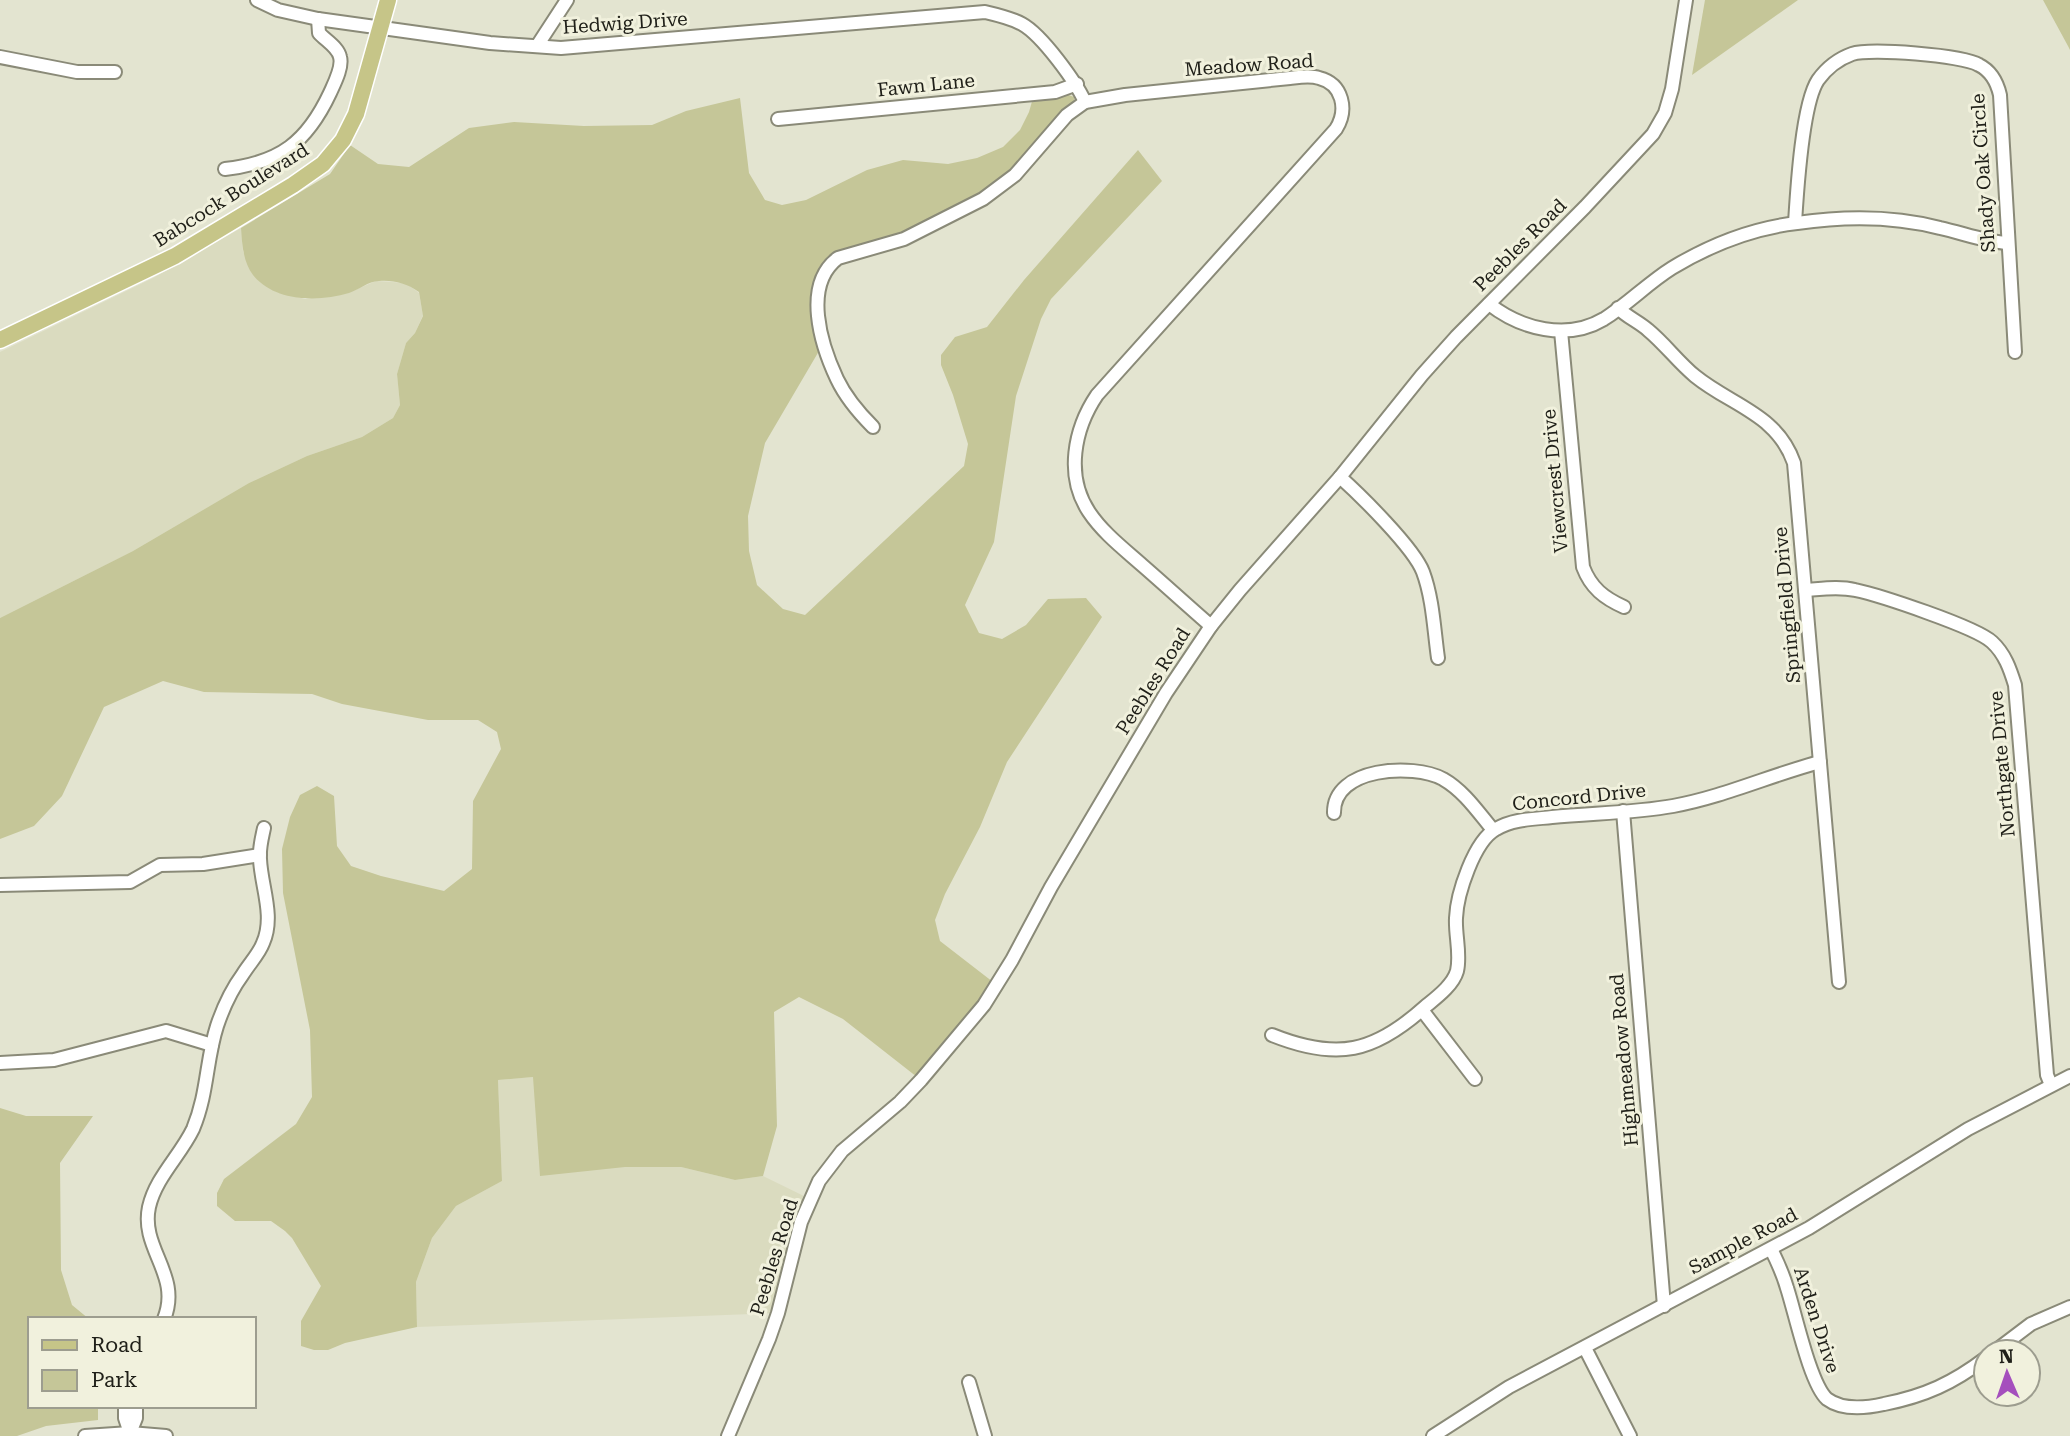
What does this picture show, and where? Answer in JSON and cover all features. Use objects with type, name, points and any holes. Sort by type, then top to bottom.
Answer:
[{"type":"main road","name":"Babcock Boulevard","points":[[0,340],[176,256],[323,164],[337,148],[352,123],[369,73],[388,0]]},
{"type":"street","name":"Hedwig Drive","points":[[257,0],[278,10],[318,19],[490,43],[561,48],[985,12],[1026,25],[1077,84],[1086,102]]},
{"type":"street","points":[[537,46],[567,0]]},
{"type":"street","name":"Peebles Road","points":[[727,1436],[769,1339],[801,1222],[819,1181],[842,1151],[891,1111],[914,1087],[984,1005],[1166,694],[1211,626],[1340,477],[1422,375],[1653,134],[1665,113],[1672,89],[1685,0]]},
{"type":"street","points":[[225,169],[258,164],[274,156],[299,141],[318,119],[333,87],[341,61],[336,49],[319,33],[318,19]]},
{"type":"street","name":"Shady Oak Circle","points":[[1795,223],[1808,105],[1815,86],[1825,72],[1851,54],[1869,51],[1950,58],[1978,64],[1991,75],[1998,88],[2015,352]]},
{"type":"street","points":[[0,57],[77,72],[115,72]]},
{"type":"street","name":"Meadow Road","points":[[873,427],[859,413],[837,379],[823,339],[819,319],[820,282],[838,258],[904,239],[983,199],[1015,175],[1067,115],[1086,102],[1125,95],[1310,76],[1323,79],[1334,86],[1343,103],[1342,117],[1336,129],[1097,395],[1080,426],[1075,452],[1076,477],[1088,510],[1114,540],[1211,626]]},
{"type":"street","name":"Fawn Lane","points":[[778,119],[1055,92],[1077,84]]},
{"type":"street","points":[[1489,304],[1524,324],[1561,331],[1591,324],[1603,319],[1652,282],[1698,254],[1742,236],[1795,223],[1847,219],[1895,220],[1940,227],[1994,242],[2008,243]]},
{"type":"street","name":"Springfield Drive","points":[[1618,308],[1646,328],[1701,380],[1764,419],[1790,453],[1796,476],[1839,982]]},
{"type":"street","name":"Viewcrest Drive","points":[[1561,331],[1583,567],[1599,593],[1624,607]]},
{"type":"street","points":[[1340,477],[1395,535],[1422,569],[1438,658]]},
{"type":"street","name":"Northgate Drive","points":[[1805,590],[1854,590],[1955,624],[1990,640],[2011,670],[2015,685],[2047,1075],[2051,1085]]},
{"type":"street","name":"Concord Drive","points":[[1272,1035],[1311,1049],[1336,1051],[1378,1041],[1402,1027],[1448,986],[1457,972],[1458,906],[1480,843],[1493,830],[1525,820],[1689,803],[1821,762]]},
{"type":"street","points":[[1335,813],[1337,798],[1351,784],[1386,770],[1407,769],[1432,774],[1453,786],[1493,830]]},
{"type":"street","name":"Highmeadow Road","points":[[1622,811],[1664,1306]]},
{"type":"street","points":[[164,1317],[170,1294],[166,1274],[152,1243],[148,1211],[157,1185],[185,1144],[196,1121],[207,1083],[212,1045],[225,1006],[241,976],[264,943],[267,910],[260,855],[264,828]]},
{"type":"street","points":[[0,885],[130,882],[160,865],[203,864],[260,855]]},
{"type":"street","points":[[1422,1010],[1475,1079]]},
{"type":"street","points":[[0,1063],[54,1060],[166,1031],[212,1045]]},
{"type":"street","name":"Sample Road","points":[[1433,1436],[1509,1387],[1771,1249],[1845,1207],[1968,1129],[2070,1076]]},
{"type":"street","name":"Arden Drive","points":[[1771,1249],[1787,1286],[1814,1376],[1822,1393],[1832,1402],[1848,1407],[1868,1407],[1920,1395],[1948,1383],[1972,1367]]},
{"type":"street","points":[[2012,1338],[2031,1324],[2070,1307]]},
{"type":"street","points":[[1585,1348],[1630,1436]]},
{"type":"street","points":[[969,1382],[985,1436]]},
{"type":"street","points":[[125,1408],[130,1433]]},
{"type":"street","points":[[130,1433],[136,1418],[136,1408]]},
{"type":"street","points":[[85,1436],[130,1433],[166,1436]]},
{"type":"shaded area","points":[[241,228],[243,252],[276,292],[305,299],[348,293],[376,281],[406,283],[419,293],[423,315],[415,333],[406,343],[397,374],[400,405],[393,418],[362,437],[307,456],[249,483],[133,551],[0,618],[0,352],[153,278]]},
{"type":"shaded area","points":[[533,1077],[625,1167],[681,1167],[735,1180],[763,1176],[810,1199],[778,1313],[417,1327],[416,1282],[432,1238],[456,1206],[502,1181],[498,1080]]},
{"type":"green space","points":[[1705,0],[1798,0],[1692,75]]},
{"type":"green space","points":[[2043,0],[2070,0],[2070,50],[2068,46]]},
{"type":"green space","points":[[1066,94],[1074,97],[1075,103],[1018,163],[977,196],[906,231],[833,255],[820,266],[814,280],[812,308],[819,351],[765,443],[748,516],[749,551],[757,585],[783,609],[805,615],[964,466],[968,444],[941,365],[941,355],[955,337],[987,327],[1024,280],[1138,150],[1162,181],[1051,299],[1041,319],[1016,396],[994,542],[965,605],[979,633],[1002,639],[1026,625],[1048,599],[1086,598],[1102,617],[1007,762],[980,827],[945,894],[935,920],[940,941],[993,982],[917,1077],[843,1019],[799,997],[774,1012],[777,1126],[763,1176],[735,1180],[681,1167],[625,1167],[540,1176],[533,1077],[498,1080],[502,1181],[456,1206],[432,1238],[416,1282],[417,1327],[345,1343],[328,1350],[301,1346],[301,1321],[321,1286],[285,1231],[271,1221],[235,1221],[217,1206],[217,1193],[224,1179],[296,1124],[312,1097],[310,1030],[283,893],[282,849],[290,817],[300,795],[317,786],[334,796],[337,846],[351,866],[444,891],[472,869],[473,801],[501,749],[497,732],[478,720],[428,720],[342,704],[312,694],[204,692],[163,681],[104,707],[62,796],[34,826],[0,839],[0,618],[133,551],[249,483],[307,456],[362,437],[393,418],[400,405],[397,374],[406,343],[415,333],[423,316],[419,292],[405,284],[375,281],[337,296],[298,298],[285,295],[262,284],[253,275],[243,246],[241,228],[330,174],[350,145],[378,164],[409,167],[469,128],[514,122],[584,126],[652,125],[686,111],[740,98],[749,173],[765,200],[782,205],[806,200],[867,170],[903,160],[948,164],[977,158],[1003,147],[1020,130],[1033,98]]},
{"type":"green space","points":[[0,1108],[26,1116],[93,1116],[60,1163],[61,1270],[72,1305],[87,1317],[28,1317],[28,1408],[98,1408],[98,1420],[46,1426],[17,1436],[0,1436]]}]
